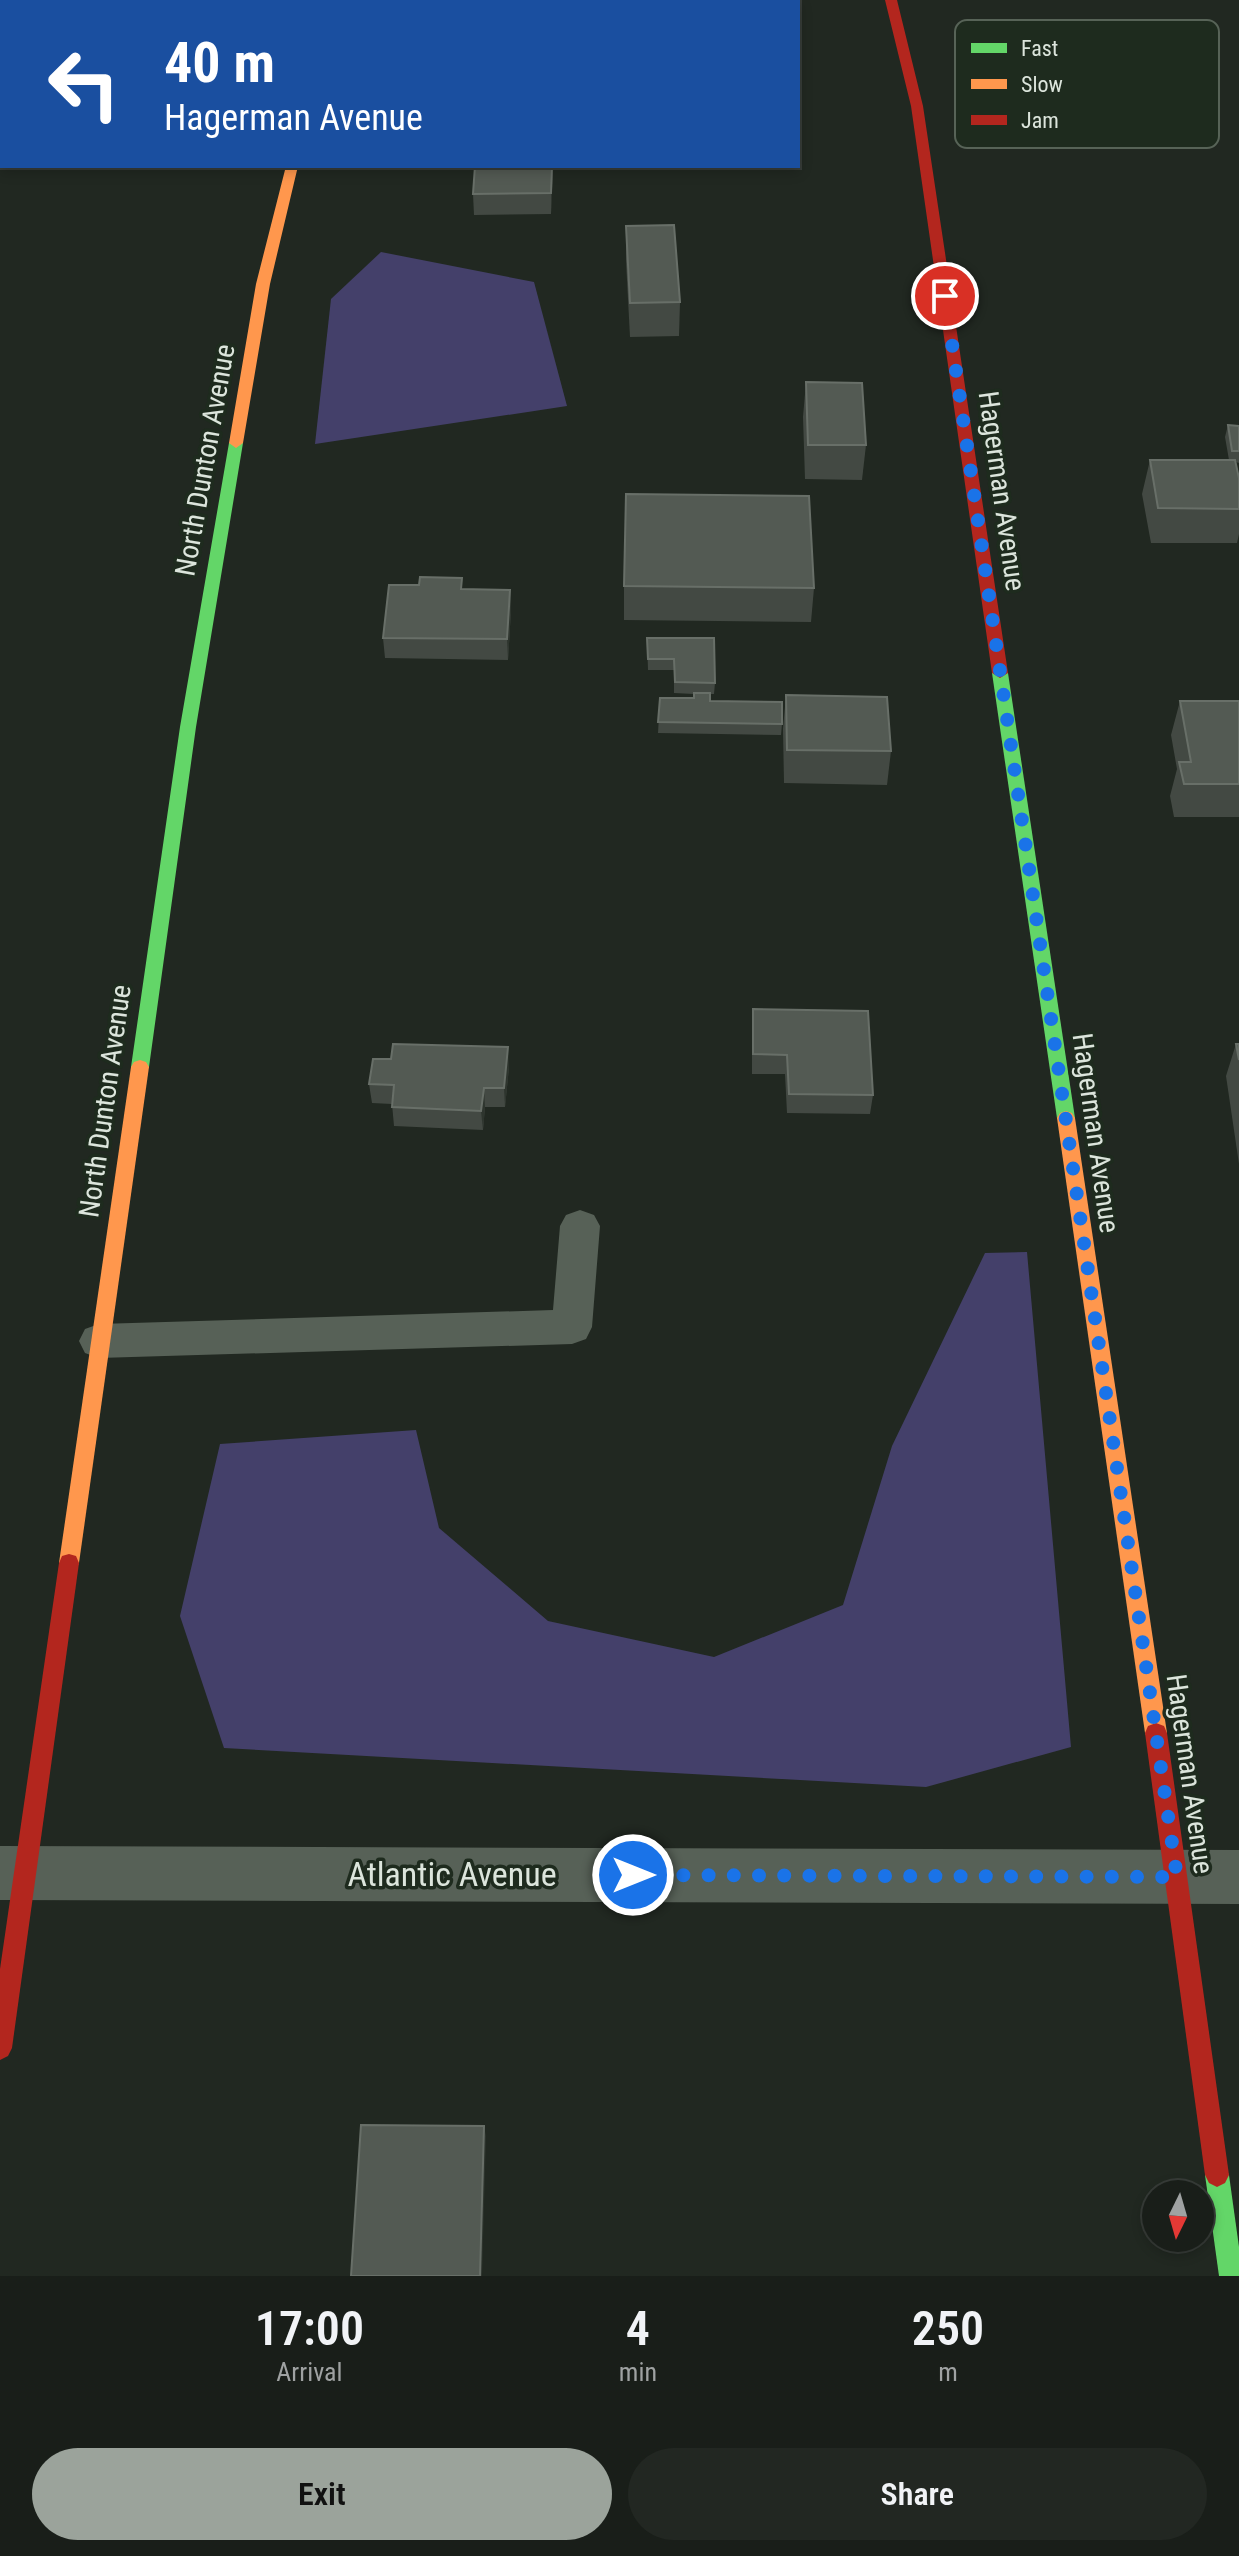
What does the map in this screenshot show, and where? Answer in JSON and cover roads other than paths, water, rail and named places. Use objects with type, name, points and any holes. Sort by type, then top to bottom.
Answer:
[{"type":"street","name":"Hagerman Avenue","points":[[891,0],[917,106],[1177,1877],[1231,2276]]},
{"type":"street","name":"North Dunton Avenue","points":[[0,2048],[13,1873],[99,1341],[188,727],[263,284],[292,168]]},
{"type":"street","name":"Atlantic Avenue","points":[[13,1873],[1239,1877]]},
{"type":"lane","points":[[99,1341],[572,1327],[580,1226]]}]
